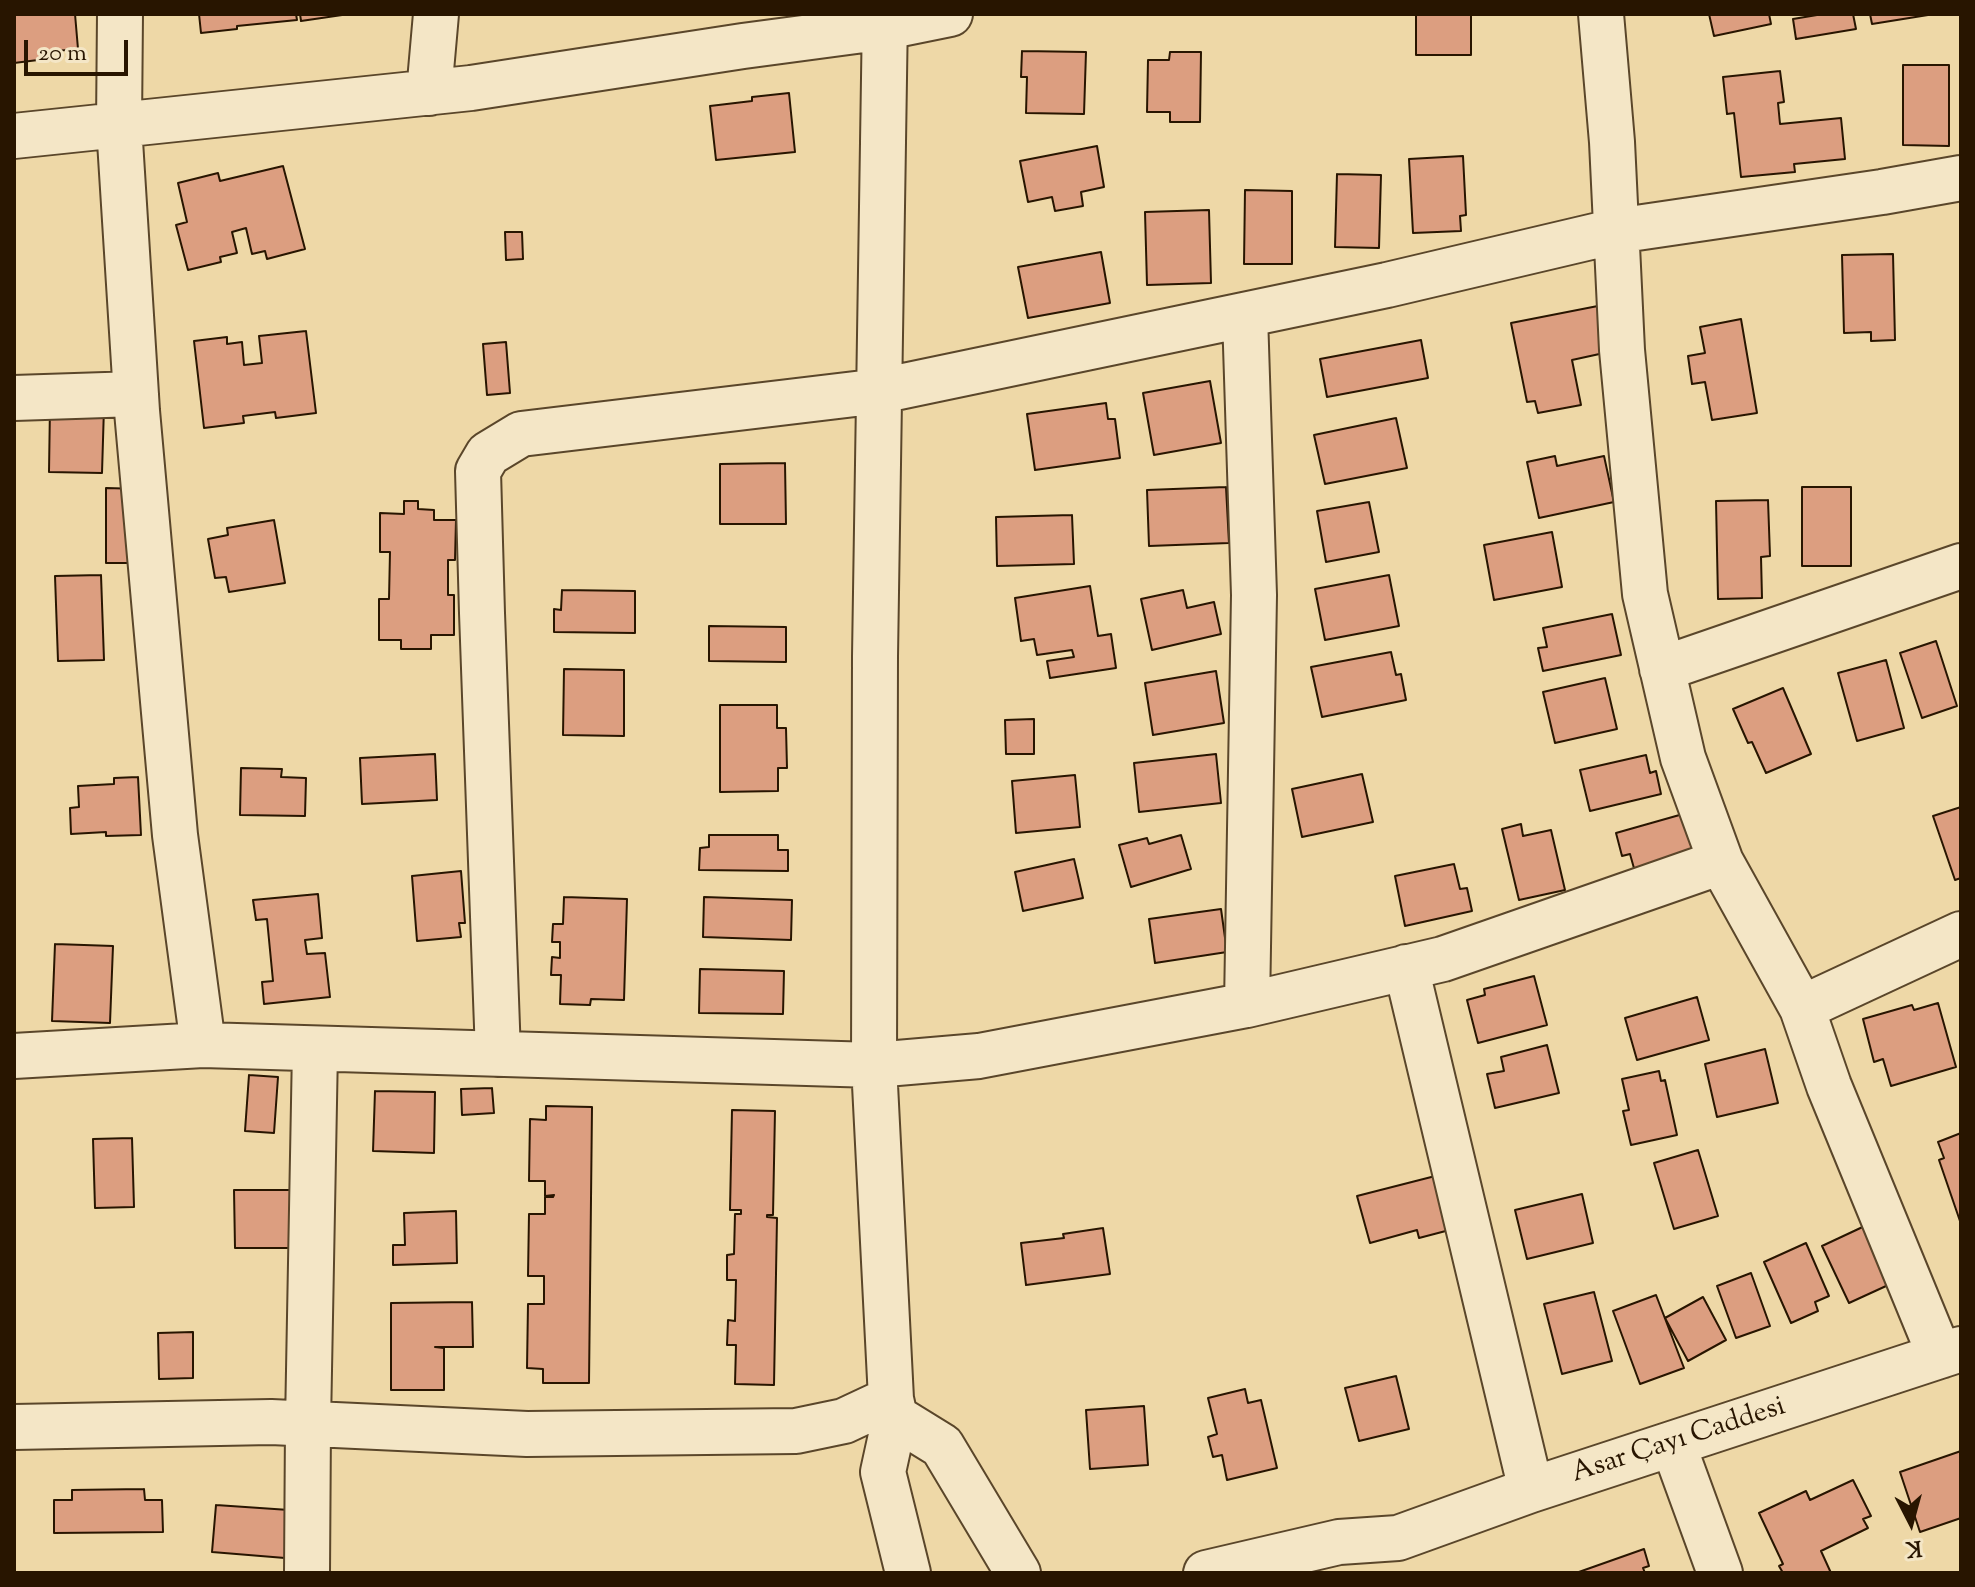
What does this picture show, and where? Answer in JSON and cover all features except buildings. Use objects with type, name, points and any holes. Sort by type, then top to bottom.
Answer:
[{"type":"street","points":[[120,14],[119,125],[136,394],[175,835],[203,1045]]},
{"type":"street","points":[[429,93],[436,14]]},
{"type":"street","points":[[14,136],[471,88],[886,21],[950,14]]},
{"type":"street","points":[[1601,14],[1612,142],[1622,350],[1645,594],[1683,758],[1721,862],[1802,1008],[1829,1086],[1950,1352]]},
{"type":"street","points":[[886,21],[875,656],[874,1065],[893,1408],[883,1472],[908,1573]]},
{"type":"street","points":[[498,1054],[478,471],[488,454],[521,434],[880,391],[1387,285],[1616,231],[1961,178]]},
{"type":"street","points":[[1245,315],[1254,595],[1247,1005]]},
{"type":"street","points":[[14,398],[136,394]]},
{"type":"street","points":[[1662,669],[1961,566]]},
{"type":"street","points":[[14,1056],[203,1045],[874,1065],[979,1056],[1247,1005],[1443,959],[1721,862]]},
{"type":"street","points":[[1802,1008],[1961,934]]},
{"type":"street","points":[[1406,967],[1531,1490]]},
{"type":"street","points":[[307,1573],[315,1049]]},
{"type":"street","name":"Asar Çayı Caddesi","points":[[1206,1573],[1339,1542],[1398,1538],[1531,1490],[1950,1352]]},
{"type":"street","points":[[14,1427],[271,1422],[527,1434],[796,1431],[893,1408]]},
{"type":"street","points":[[893,1408],[942,1446],[1018,1573]]},
{"type":"street","points":[[1673,1444],[1720,1573]]},
{"type":"street","points":[[1372,1573],[1398,1538]]}]
